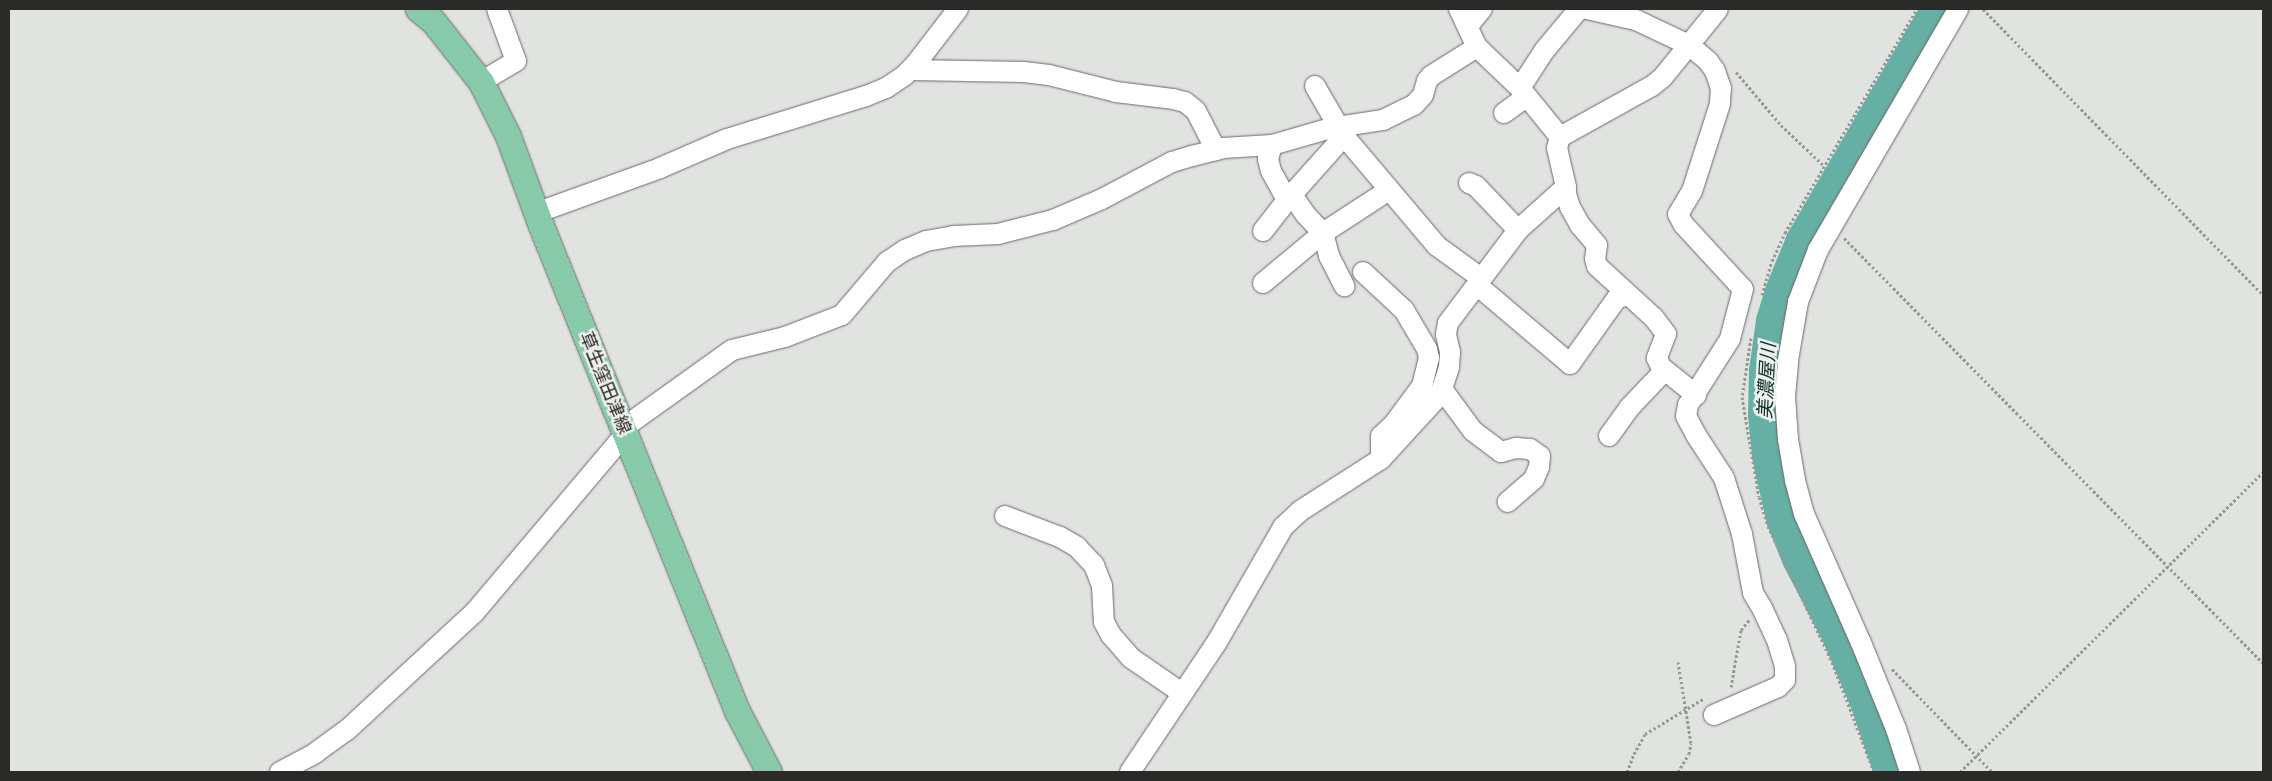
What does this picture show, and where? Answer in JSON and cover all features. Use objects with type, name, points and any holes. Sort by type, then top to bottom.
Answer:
[{"type":"main road","name":"草生窪田津線","points":[[418,9],[433,21],[481,82],[508,136],[536,213],[737,711],[769,772]]},
{"type":"street","points":[[481,82],[516,61],[498,9]]},
{"type":"street","points":[[536,213],[660,168],[727,139],[866,96],[886,88],[910,70],[958,9]]},
{"type":"street","points":[[1482,9],[1463,17],[1477,47],[1523,92],[1560,137]]},
{"type":"street","points":[[1504,114],[1523,92],[1544,51],[1579,9]]},
{"type":"street","points":[[1587,9],[1636,20],[1689,45],[1698,51],[1715,70],[1722,88],[1722,97],[1692,191],[1678,214],[1683,224],[1742,289],[1730,339],[1688,405],[1686,416],[1724,478],[1742,534],[1753,593],[1762,607],[1777,640],[1785,668],[1785,680],[1778,687],[1712,707]]},
{"type":"street","points":[[1696,395],[1665,370],[1657,358],[1666,334],[1654,318],[1598,266],[1595,259],[1597,245],[1580,225],[1570,206],[1557,148],[1560,137],[1652,86],[1663,77],[1718,9]]},
{"type":"street","points":[[1910,772],[1896,730],[1858,634],[1804,514],[1795,480],[1788,439],[1785,397],[1794,320],[1807,274],[1831,227],[1958,9]]},
{"type":"street","points":[[1263,231],[1342,132],[1400,114],[1414,105],[1423,96],[1427,81],[1432,76],[1477,47]]},
{"type":"street","points":[[910,70],[933,72],[1000,70],[1032,73],[1049,75],[1116,92],[1185,102],[1196,111],[1216,150]]},
{"type":"street","points":[[1315,86],[1342,132],[1438,246],[1570,364],[1617,298],[1629,295]]},
{"type":"street","points":[[280,772],[315,753],[347,730],[474,613],[624,431],[732,350],[785,337],[842,315],[887,262],[905,250],[926,241],[953,236],[998,234],[1053,220],[1094,204],[1172,162],[1216,150],[1272,145],[1331,128],[1342,132]]},
{"type":"street","points":[[1272,145],[1268,159],[1271,171],[1289,198],[1323,233],[1328,246],[1329,256],[1344,286]]},
{"type":"street","points":[[1469,183],[1476,186],[1518,230]]},
{"type":"street","points":[[1130,772],[1217,642],[1283,527],[1300,511],[1381,459],[1435,400],[1442,389],[1449,367],[1450,352],[1446,334],[1448,323],[1518,230],[1566,187]]},
{"type":"street","points":[[1263,283],[1323,233],[1389,190]]},
{"type":"street","points":[[1363,272],[1404,310],[1427,349],[1429,358],[1422,386],[1393,425],[1381,436],[1381,459]]},
{"type":"street","points":[[1609,436],[1629,408],[1665,370]]},
{"type":"street","points":[[1442,389],[1473,431],[1501,452],[1516,448],[1530,449],[1540,456],[1539,467],[1534,480],[1508,502]]},
{"type":"street","points":[[1005,516],[1060,537],[1082,553],[1094,565],[1102,586],[1104,622],[1111,635],[1131,658],[1182,693]]},
{"type":"path","points":[[1760,303],[1772,261],[1785,233],[1917,9]]},
{"type":"path","points":[[1983,9],[2263,295]]},
{"type":"path","points":[[1732,68],[1764,107],[1815,160],[1824,166]]},
{"type":"path","points":[[1831,227],[2263,663]]},
{"type":"path","points":[[1753,329],[1742,397],[1759,497],[1768,526],[1786,570],[1832,662],[1874,772]]},
{"type":"path","points":[[1960,772],[2263,472]]},
{"type":"path","points":[[1730,689],[1734,682],[1741,630],[1762,607]]},
{"type":"path","points":[[1678,662],[1691,743],[1689,754],[1678,772]]},
{"type":"path","points":[[1891,668],[1974,751],[1976,756],[1992,772]]},
{"type":"path","points":[[1627,772],[1645,734],[1686,710],[1712,707]]},
{"type":"waterway","name":"美濃屋川","points":[[1889,772],[1864,700],[1837,636],[1797,559],[1781,519],[1767,456],[1763,415],[1764,371],[1771,321],[1780,291],[1801,240],[1936,9]]}]
